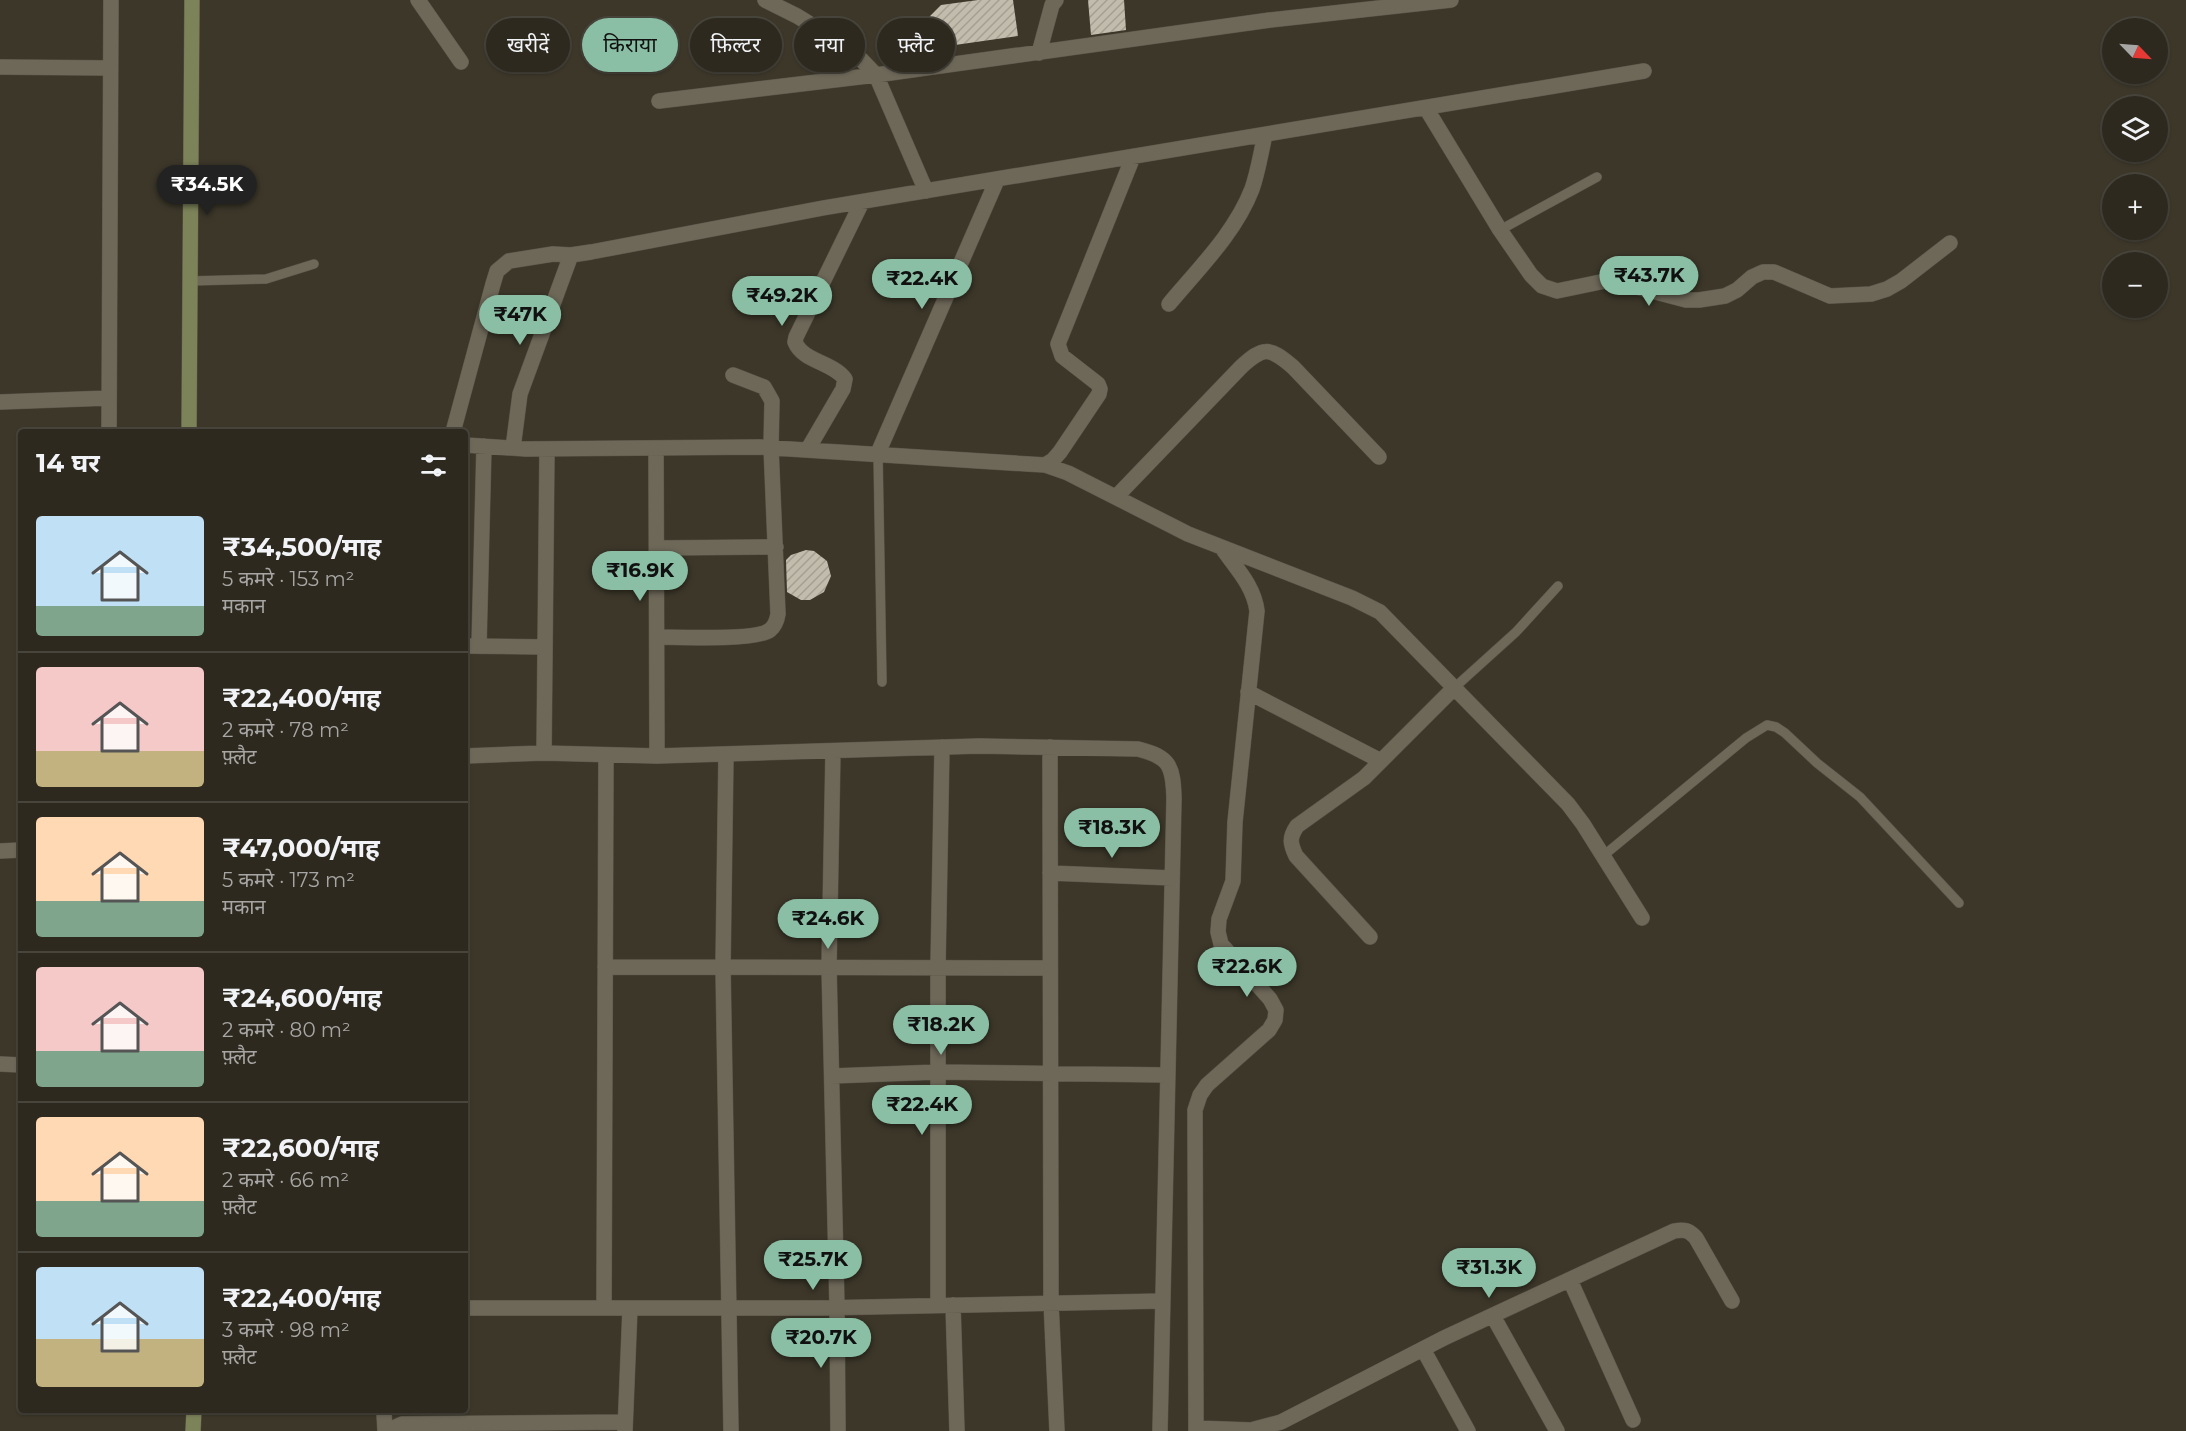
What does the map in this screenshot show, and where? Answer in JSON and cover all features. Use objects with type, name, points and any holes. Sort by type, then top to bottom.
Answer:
[{"type":"street","points":[[109,429],[111,0]]},
{"type":"street","points":[[189,429],[192,0]]},
{"type":"street","points":[[418,0],[461,62]]},
{"type":"street","points":[[765,0],[797,16],[841,43],[859,56],[876,75],[926,191]]},
{"type":"street","points":[[1039,53],[1052,4],[1056,0]]},
{"type":"street","points":[[659,101],[876,75],[1270,20],[1451,0]]},
{"type":"street","points":[[0,67],[110,68]]},
{"type":"street","points":[[454,429],[497,271],[509,261],[553,254],[571,255],[926,191],[1644,71]]},
{"type":"street","points":[[1426,108],[1500,230],[1536,281],[1548,290],[1557,291],[1610,280],[1693,300],[1725,296],[1737,290],[1752,277],[1763,272],[1774,272],[1830,296],[1871,294],[1887,289],[1901,280],[1950,243]]},
{"type":"street","points":[[1169,304],[1216,249],[1239,216],[1252,187],[1265,135]]},
{"type":"street","points":[[1045,465],[1060,452],[1100,389],[1098,384],[1062,356],[1058,344],[1134,157]]},
{"type":"street","points":[[878,453],[997,180]]},
{"type":"street","points":[[808,449],[843,389],[845,379],[839,372],[799,350],[795,342],[798,331],[862,202]]},
{"type":"street","points":[[513,448],[520,394],[571,255]]},
{"type":"street","points":[[1116,497],[1241,367],[1256,354],[1270,351],[1281,356],[1293,367],[1379,457]]},
{"type":"street","points":[[657,637],[755,636],[770,630],[776,622],[778,614],[771,447],[772,401],[764,387],[733,375]]},
{"type":"street","points":[[0,402],[109,398]]},
{"type":"street","points":[[468,445],[547,449],[771,447],[1045,465],[1068,473],[1164,523],[1352,598],[1380,612],[1568,804],[1642,918]]},
{"type":"street","points":[[484,446],[472,646],[545,647]]},
{"type":"street","points":[[656,448],[657,756]]},
{"type":"street","points":[[544,753],[547,449]]},
{"type":"street","points":[[657,548],[776,547]]},
{"type":"street","points":[[1222,548],[1250,587],[1255,597],[1257,611],[1235,822],[1233,881],[1219,919],[1218,932],[1221,944],[1270,999],[1276,1010],[1275,1020],[1269,1030],[1207,1085],[1200,1095],[1195,1110],[1196,1430],[1251,1430],[1281,1422],[1423,1349],[1682,1229],[1690,1231],[1696,1238],[1732,1301]]},
{"type":"street","points":[[1370,937],[1296,856],[1290,837],[1297,826],[1364,778],[1454,688]]},
{"type":"street","points":[[1248,693],[1381,761]]},
{"type":"street","points":[[468,756],[544,753],[657,756],[942,747],[1050,747],[1137,749],[1156,753],[1167,762],[1173,774],[1172,878],[1160,1431]]},
{"type":"street","points":[[938,1305],[938,967],[942,747]]},
{"type":"street","points":[[1050,747],[1051,1302],[1057,1431]]},
{"type":"street","points":[[833,750],[829,967],[838,1431]]},
{"type":"street","points":[[726,754],[723,967],[731,1431]]},
{"type":"street","points":[[604,1308],[606,755]]},
{"type":"street","points":[[0,851],[18,850]]},
{"type":"street","points":[[1050,873],[1172,878]]},
{"type":"street","points":[[605,967],[1050,968]]},
{"type":"street","points":[[0,1064],[18,1065]]},
{"type":"street","points":[[832,1076],[938,1072],[1167,1075]]},
{"type":"street","points":[[1570,1280],[1633,1420]]},
{"type":"street","points":[[468,1308],[837,1307],[1162,1301]]},
{"type":"street","points":[[954,1305],[957,1431]]},
{"type":"street","points":[[390,1431],[402,1425],[625,1427],[630,1308]]},
{"type":"street","points":[[1493,1316],[1557,1431]]},
{"type":"street","points":[[1423,1349],[1468,1431]]},
{"type":"street","points":[[193,1431],[194,1413]]},
{"type":"street","points":[[384,1413],[385,1431]]},
{"type":"lane","points":[[1500,230],[1597,177]]},
{"type":"lane","points":[[190,281],[266,279],[315,264]]},
{"type":"lane","points":[[878,453],[882,682]]},
{"type":"lane","points":[[1454,688],[1516,632],[1558,586]]},
{"type":"lane","points":[[1603,856],[1746,738],[1767,725],[1776,727],[1785,733],[1817,763],[1860,797],[1959,903]]},
{"type":"building","points":[[978,0],[1013,0],[1018,36],[955,45],[955,18],[928,18],[941,5]]},
{"type":"building","points":[[1088,0],[1124,0],[1126,30],[1091,35]]},
{"type":"building","points":[[806,550],[814,551],[827,561],[831,576],[824,592],[810,600],[801,600],[787,592],[786,560],[791,555]]}]
